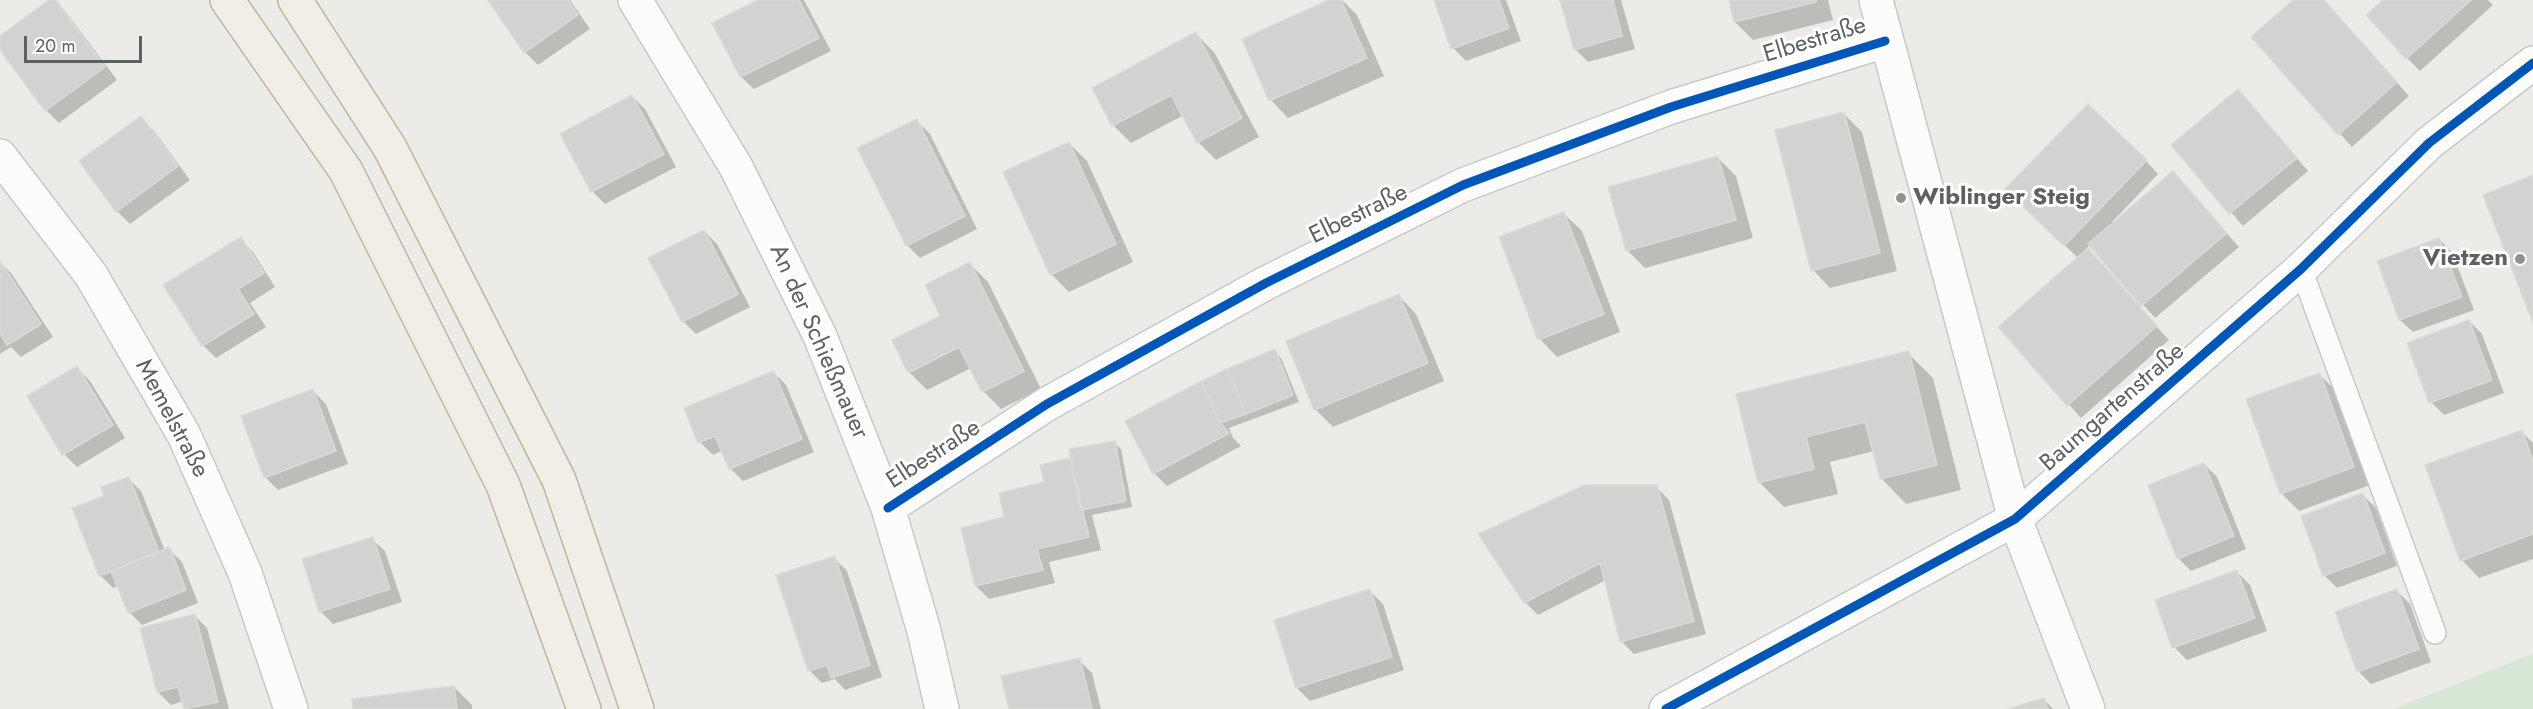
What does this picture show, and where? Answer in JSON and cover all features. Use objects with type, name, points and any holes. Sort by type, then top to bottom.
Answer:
[{"type":"highway","points":[[226,0],[351,182],[503,484],[584,709]]},
{"type":"highway","points":[[295,0],[390,148],[559,480],[638,709]]},
{"type":"street","points":[[1876,0],[1885,41],[2015,519],[2088,709]]},
{"type":"street","name":"An der Schießmauer","points":[[640,1],[736,167],[820,336],[888,508],[924,631],[942,709]]},
{"type":"street","name":"Elbestraße","points":[[888,508],[1047,404],[1266,283],[1463,185],[1671,106],[1885,41]]},
{"type":"street","name":"Baumgartenstraße","points":[[1666,709],[2015,519],[2301,269],[2429,143],[2533,63]]},
{"type":"street","name":"Memelstraße","points":[[0,156],[91,275],[184,435],[246,573],[291,709]]},
{"type":"lane","points":[[2301,269],[2435,633]]},
{"type":"green space","points":[[2533,654],[2533,709],[2393,709]]},
{"type":"building","points":[[49,0],[56,0],[105,67],[45,111],[0,50],[0,36]]},
{"type":"building","points":[[488,0],[568,0],[578,15],[524,53]]},
{"type":"building","points":[[758,0],[799,0],[819,38],[740,77],[712,23]]},
{"type":"building","points":[[1329,0],[1341,0],[1367,58],[1269,101],[1242,39]]},
{"type":"building","points":[[1434,0],[1499,0],[1509,28],[1451,49]]},
{"type":"building","points":[[1560,0],[1613,0],[1622,36],[1574,50]]},
{"type":"building","points":[[1729,0],[1816,0],[1816,2],[1734,22]]},
{"type":"building","points":[[2293,0],[2324,0],[2397,82],[2338,135],[2251,37]]},
{"type":"building","points":[[2383,0],[2471,0],[2406,59],[2366,15]]},
{"type":"building","points":[[1196,32],[1242,118],[1197,143],[1171,95],[1112,126],[1092,88]]},
{"type":"building","points":[[2238,89],[2297,158],[2229,214],[2171,145]]},
{"type":"building","points":[[632,95],[664,154],[591,192],[560,134]]},
{"type":"building","points":[[2088,104],[2147,160],[2064,246],[2005,189]]},
{"type":"building","points":[[1844,112],[1880,253],[1811,271],[1775,130]]},
{"type":"building","points":[[141,116],[178,166],[116,212],[79,161]]},
{"type":"building","points":[[917,119],[965,216],[906,246],[857,148]]},
{"type":"building","points":[[1069,142],[1116,244],[1050,275],[1003,172]]},
{"type":"building","points":[[1718,156],[1736,220],[1626,251],[1608,187]]},
{"type":"building","points":[[2173,171],[2227,233],[2141,306],[2088,244]]},
{"type":"building","name":"Vietzen","points":[[2533,175],[2533,323],[2483,195]]},
{"type":"building","points":[[1564,212],[1604,314],[1538,340],[1499,237]]},
{"type":"building","points":[[704,230],[738,294],[682,322],[648,258]]},
{"type":"building","points":[[241,237],[264,273],[238,289],[254,314],[202,346],[163,285]]},
{"type":"building","points":[[2439,238],[2462,297],[2399,320],[2377,261]]},
{"type":"building","points":[[2088,248],[2157,326],[2067,406],[1998,327]]},
{"type":"building","points":[[0,261],[41,324],[7,345],[0,333]]},
{"type":"building","points":[[970,262],[1024,371],[982,392],[959,347],[908,373],[892,340],[940,316],[925,285]]},
{"type":"building","points":[[1399,294],[1428,363],[1314,410],[1286,341]]},
{"type":"building","points":[[2469,320],[2492,380],[2429,403],[2407,343]]},
{"type":"building","points":[[1275,349],[1293,395],[1246,414],[1227,369]]},
{"type":"building","points":[[1909,351],[1937,465],[1880,479],[1865,422],[1806,437],[1814,469],[1758,483],[1736,394]]},
{"type":"building","points":[[77,366],[113,425],[62,455],[27,396]]},
{"type":"building","points":[[1227,369],[1246,414],[1220,423],[1202,381]]},
{"type":"building","points":[[774,371],[802,439],[729,469],[715,436],[698,443],[684,408]]},
{"type":"building","points":[[2320,373],[2354,467],[2280,494],[2246,399]]},
{"type":"building","points":[[1202,381],[1220,423],[1229,433],[1153,474],[1125,421]]},
{"type":"building","points":[[313,389],[336,451],[264,478],[241,416]]},
{"type":"building","points":[[2522,430],[2533,461],[2533,534],[2460,561],[2425,465]]},
{"type":"building","points":[[1115,441],[1126,501],[1081,510],[1069,449]]},
{"type":"building","points":[[1070,458],[1089,537],[1037,549],[1043,570],[975,586],[961,528],[1004,517],[999,493],[1044,482],[1040,465]]},
{"type":"building","points":[[2204,463],[2234,536],[2177,559],[2148,485]]},
{"type":"building","points":[[129,477],[159,552],[99,576],[72,508],[104,496],[101,487]]},
{"type":"building","points":[[1585,485],[1657,485],[1694,621],[1620,642],[1600,563],[1524,603],[1478,534]]},
{"type":"building","points":[[2363,493],[2385,553],[2323,576],[2301,516]]},
{"type":"building","points":[[373,537],[390,589],[319,612],[302,559]]},
{"type":"building","points":[[170,547],[186,590],[128,613],[111,571]]},
{"type":"building","points":[[835,556],[870,665],[831,678],[827,665],[808,671],[776,575]]},
{"type":"building","points":[[2237,570],[2255,618],[2172,648],[2155,600]]},
{"type":"building","points":[[1370,589],[1392,657],[1296,688],[1274,620]]},
{"type":"building","points":[[2397,589],[2419,649],[2357,672],[2335,612]]},
{"type":"building","points":[[195,614],[218,702],[184,709],[178,687],[157,692],[140,628]]},
{"type":"building","points":[[1080,658],[1092,709],[1009,709],[1001,676]]},
{"type":"building","points":[[454,686],[457,709],[353,709],[352,699]]},
{"type":"building","points":[[2044,698],[2048,709],[2008,709]]},
{"type":"cycle path","points":[[888,508],[1047,404],[1266,283],[1463,185],[1671,107],[1885,41]]},
{"type":"cycle path","points":[[1666,709],[2015,519],[2301,269],[2429,143],[2533,63]]},
{"type":"place","name":"Wiblinger Steig","points":[[1901,198]]},
{"type":"place","name":"Vietzen","points":[[2520,259]]}]
